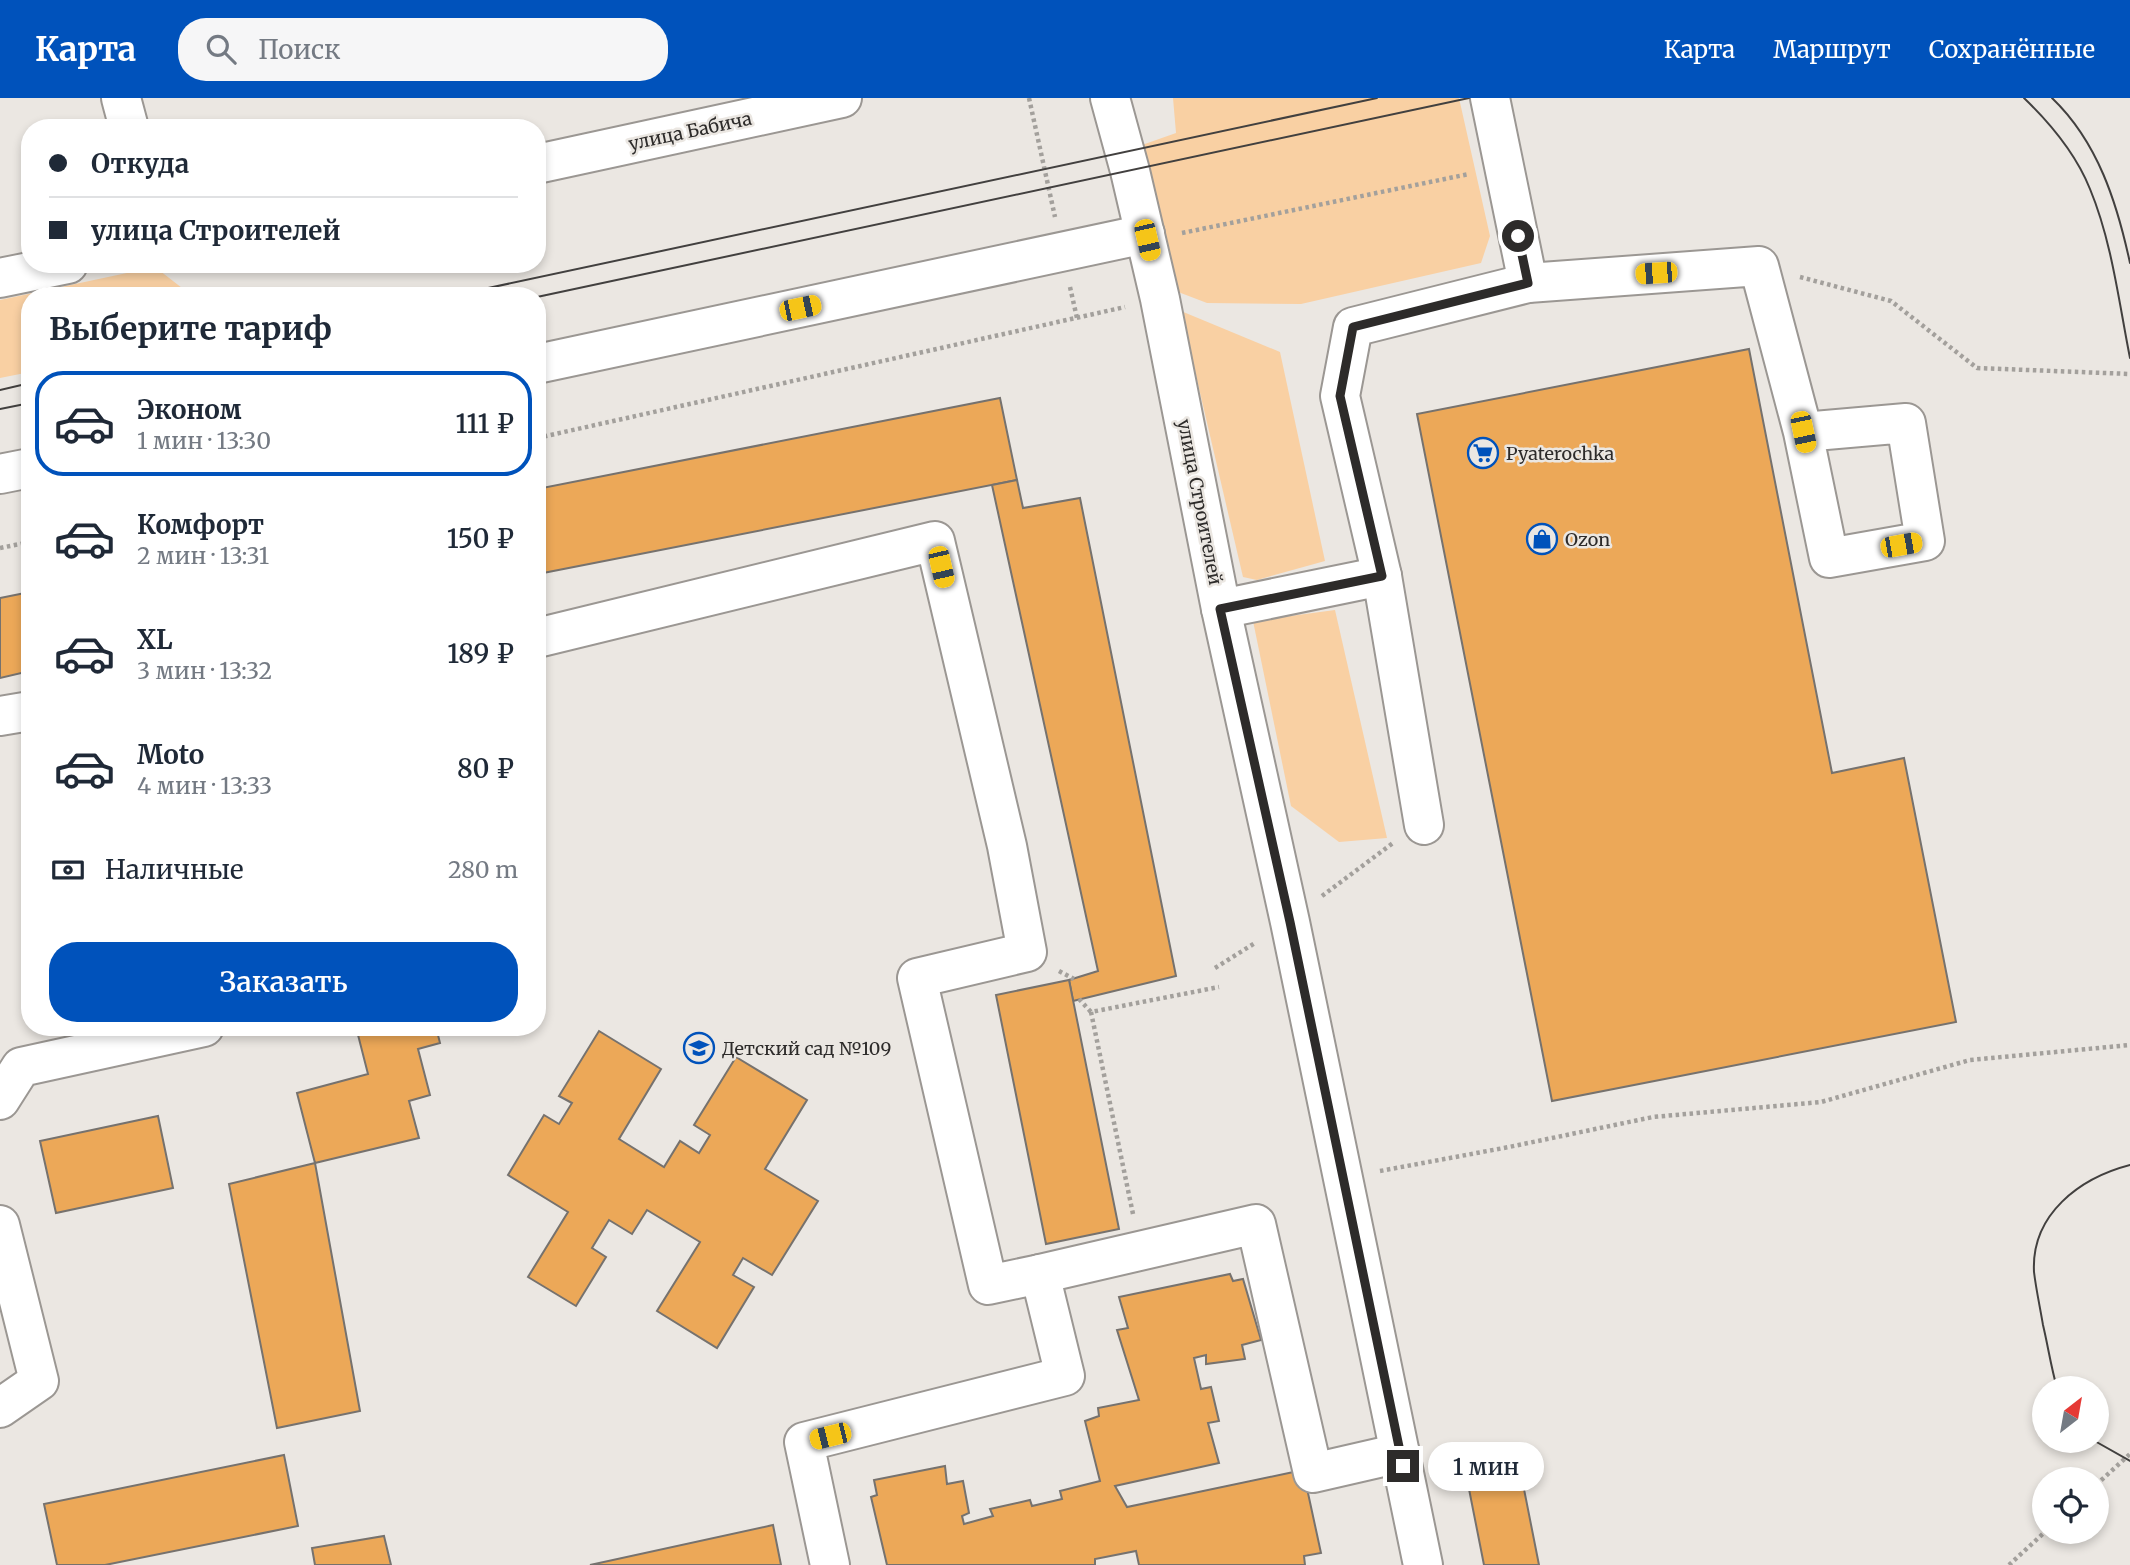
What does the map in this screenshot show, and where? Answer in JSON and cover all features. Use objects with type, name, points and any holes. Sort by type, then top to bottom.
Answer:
[{"type":"street","points":[[121,98],[127,119]]},
{"type":"street","name":"улица Бабича","points":[[546,162],[842,98]]},
{"type":"street","name":"улица Строителей","points":[[1110,98],[1160,299],[1220,609],[1290,922],[1423,1565]]},
{"type":"street","points":[[1490,98],[1528,283]]},
{"type":"street","points":[[546,362],[1063,252],[1146,237]]},
{"type":"street","points":[[1424,825],[1382,576],[1340,396],[1353,327],[1528,283],[1759,266],[1803,432]]},
{"type":"street","points":[[0,278],[24,273]]},
{"type":"street","points":[[0,474],[21,470]]},
{"type":"street","points":[[546,636],[935,541],[1007,846],[1027,952],[917,978],[988,1285],[1256,1224],[1313,1473],[1400,1453]]},
{"type":"street","points":[[1220,609],[1382,576]]},
{"type":"street","points":[[0,716],[21,712]]},
{"type":"street","points":[[0,1100],[21,1067],[163,1036]]},
{"type":"street","points":[[0,1225],[39,1381],[0,1408]]},
{"type":"street","points":[[830,1565],[804,1442],[1065,1377],[1040,1274]]},
{"type":"path","points":[[1029,98],[1077,318]]},
{"type":"path","points":[[1146,237],[1504,167]]},
{"type":"path","points":[[1759,266],[1891,301],[1977,368],[2130,374]]},
{"type":"path","points":[[546,436],[1160,299]]},
{"type":"path","points":[[0,548],[21,544]]},
{"type":"path","points":[[1091,1012],[1219,987]]},
{"type":"path","points":[[1079,999],[1091,1012],[1140,1249]]},
{"type":"path","points":[[1343,1178],[1653,1117],[1821,1102],[1970,1060],[2130,1045]]},
{"type":"path","points":[[2109,1473],[2130,1454]]},
{"type":"path","points":[[2009,1565],[2032,1544]]},
{"type":"shaded area","points":[[1173,98],[1459,98],[1490,236],[1481,263],[1301,304],[1207,303],[1173,290],[1142,145],[1176,133]]},
{"type":"shaded area","points":[[127,273],[163,273],[181,287],[61,287]]},
{"type":"shaded area","points":[[21,296],[21,374],[0,378],[0,300]]},
{"type":"shaded area","points":[[1181,311],[1280,352],[1325,561],[1257,580],[1243,577]]},
{"type":"shaded area","points":[[1335,610],[1387,838],[1339,842],[1291,806],[1253,621]]},
{"type":"building","points":[[1749,349],[1832,773],[1904,758],[1956,1022],[1552,1101],[1417,414]]},
{"type":"building","points":[[1000,398],[1017,480],[546,572],[546,487]]},
{"type":"building","points":[[1017,480],[1023,508],[1080,498],[1176,976],[1073,1001],[1069,980],[1098,971],[992,485]]},
{"type":"building","points":[[21,594],[21,673],[0,678],[0,598]]},
{"type":"building","points":[[1069,980],[1119,1229],[1046,1244],[996,995]]},
{"type":"building","points":[[599,1031],[661,1069],[619,1139],[664,1167],[680,1141],[699,1153],[710,1135],[694,1125],[736,1057],[807,1100],[765,1169],[818,1201],[772,1275],[743,1258],[733,1275],[754,1287],[717,1348],[657,1311],[700,1242],[647,1210],[632,1234],[609,1220],[592,1248],[606,1257],[576,1306],[528,1277],[568,1212],[508,1175],[544,1115],[559,1124],[572,1103],[559,1096]]},
{"type":"building","points":[[358,1036],[438,1036],[440,1043],[418,1049],[430,1095],[409,1101],[419,1138],[315,1163],[297,1093],[368,1074]]},
{"type":"building","points":[[158,1116],[173,1188],[56,1213],[40,1141]]},
{"type":"building","points":[[315,1163],[360,1411],[277,1428],[229,1184]]},
{"type":"building","points":[[1230,1274],[1233,1281],[1243,1279],[1261,1340],[1242,1345],[1245,1359],[1206,1364],[1206,1355],[1194,1358],[1201,1389],[1211,1387],[1219,1421],[1208,1423],[1219,1463],[1115,1486],[1127,1507],[1303,1470],[1321,1553],[1304,1556],[1305,1565],[1139,1565],[1136,1551],[1095,1559],[1095,1565],[887,1565],[871,1497],[877,1495],[874,1480],[945,1466],[947,1484],[963,1481],[969,1513],[962,1516],[964,1524],[993,1516],[990,1509],[1030,1500],[1032,1506],[1062,1499],[1060,1491],[1100,1481],[1085,1421],[1099,1416],[1098,1408],[1139,1400],[1117,1330],[1128,1328],[1119,1297]]},
{"type":"building","points":[[284,1455],[298,1526],[105,1565],[57,1565],[44,1504]]},
{"type":"building","points":[[1521,1474],[1539,1565],[1484,1565],[1468,1484]]},
{"type":"building","points":[[773,1525],[781,1565],[590,1565]]},
{"type":"building","points":[[384,1536],[391,1565],[315,1565],[312,1548]]},
{"type":"tram line","points":[[493,287],[1377,98]]},
{"type":"tram line","points":[[546,295],[1469,98]]},
{"type":"tram line","points":[[2024,98],[2062,140],[2090,189],[2109,251],[2130,358]]},
{"type":"tram line","points":[[2052,98],[2082,134],[2103,174],[2119,218],[2130,263]]},
{"type":"tram line","points":[[0,390],[21,385]]},
{"type":"tram line","points":[[0,409],[21,405]]},
{"type":"tram line","points":[[2054,1376],[2034,1272],[2035,1251],[2041,1233],[2050,1216],[2077,1189],[2093,1179],[2130,1165]]},
{"type":"tram line","points":[[2109,1449],[2130,1461]]},
{"type":"place","name":"Pyaterochka","points":[[1483,453]]},
{"type":"place","name":"Ozon","points":[[1542,539]]},
{"type":"place","name":"Детский сад №109","points":[[699,1048]]},
{"type":"route","points":[[1403,1466],[1290,922],[1220,609],[1382,576],[1340,396],[1353,327],[1528,283],[1518,236]]}]
